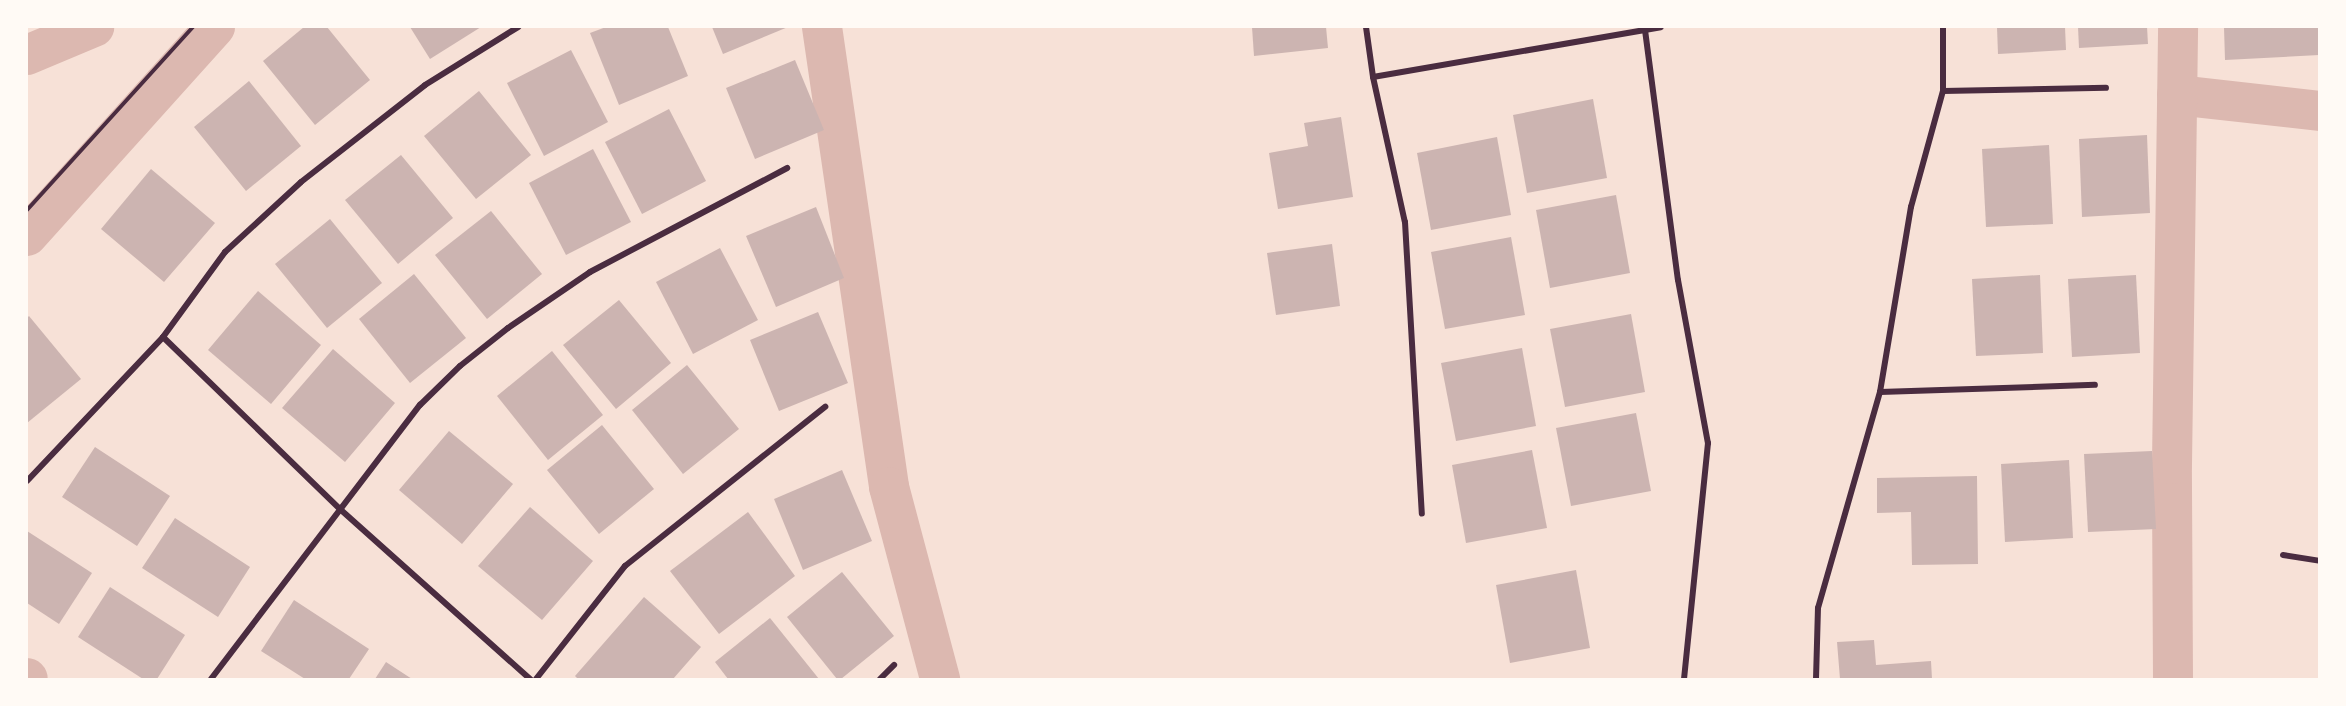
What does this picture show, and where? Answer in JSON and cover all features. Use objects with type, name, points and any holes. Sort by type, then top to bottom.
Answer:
[{"type":"street","points":[[27,481],[163,337],[225,252],[301,182],[425,85],[518,27]]},
{"type":"street","points":[[1372,77],[1661,27]]},
{"type":"street","points":[[1816,679],[1818,608],[1880,392],[1911,207],[1942,91],[1943,27]]},
{"type":"street","points":[[1366,30],[1372,77],[1405,222],[1422,514]]},
{"type":"street","points":[[1645,30],[1678,280],[1708,443],[1684,679]]},
{"type":"street","points":[[1942,91],[2106,88]]},
{"type":"street","points":[[211,679],[420,405],[460,366],[508,328],[590,272],[787,168]]},
{"type":"street","points":[[163,337],[341,510],[530,679]]},
{"type":"street","points":[[1880,392],[2095,385]]},
{"type":"street","points":[[536,679],[625,566],[825,407]]},
{"type":"street","points":[[2283,555],[2319,561]]},
{"type":"street","points":[[880,679],[894,666]]},
{"type":"path","points":[[27,210],[193,27]]},
{"type":"building","points":[[304,27],[327,27],[370,80],[315,125],[263,61]]},
{"type":"building","points":[[410,27],[481,27],[430,59]]},
{"type":"building","points":[[606,27],[668,27],[688,76],[619,105],[590,33]]},
{"type":"building","points":[[712,27],[788,27],[723,54]]},
{"type":"building","points":[[1252,27],[1326,27],[1328,48],[1254,56]]},
{"type":"building","points":[[1997,27],[2065,27],[2066,50],[1998,54]]},
{"type":"building","points":[[2078,27],[2147,27],[2148,44],[2079,48]]},
{"type":"building","points":[[2224,27],[2319,27],[2319,55],[2225,60]]},
{"type":"building","points":[[571,50],[608,122],[544,156],[507,83]]},
{"type":"building","points":[[795,60],[824,130],[755,159],[726,88]]},
{"type":"building","points":[[249,81],[301,146],[246,191],[194,127]]},
{"type":"building","points":[[479,91],[531,155],[476,199],[424,136]]},
{"type":"building","points":[[1593,99],[1607,178],[1527,193],[1513,115]]},
{"type":"building","points":[[669,109],[706,181],[642,214],[605,142]]},
{"type":"building","points":[[1341,117],[1353,197],[1278,209],[1269,153],[1308,146],[1304,123]]},
{"type":"building","points":[[2147,135],[2150,213],[2082,217],[2079,139]]},
{"type":"building","points":[[1497,137],[1511,215],[1431,230],[1417,153]]},
{"type":"building","points":[[2049,145],[2053,224],[1986,227],[1982,149]]},
{"type":"building","points":[[593,149],[631,222],[566,255],[529,183]]},
{"type":"building","points":[[401,155],[453,218],[398,264],[345,200]]},
{"type":"building","points":[[151,169],[215,223],[164,282],[101,229]]},
{"type":"building","points":[[1616,195],[1630,273],[1550,288],[1536,210]]},
{"type":"building","points":[[816,207],[844,278],[776,307],[746,236]]},
{"type":"building","points":[[491,211],[542,274],[487,319],[435,255]]},
{"type":"building","points":[[330,219],[382,283],[327,328],[275,264]]},
{"type":"building","points":[[1511,237],[1525,315],[1445,329],[1431,252]]},
{"type":"building","points":[[1332,244],[1340,306],[1276,315],[1267,253]]},
{"type":"building","points":[[720,248],[758,320],[693,354],[656,282]]},
{"type":"building","points":[[414,274],[466,338],[410,383],[359,319]]},
{"type":"building","points":[[2040,275],[2043,353],[1976,356],[1972,279]]},
{"type":"building","points":[[2136,275],[2140,353],[2072,357],[2068,279]]},
{"type":"building","points":[[258,291],[321,345],[271,404],[208,350]]},
{"type":"building","points":[[619,300],[671,363],[616,409],[563,345]]},
{"type":"building","points":[[818,312],[848,383],[779,411],[750,340]]},
{"type":"building","points":[[1631,314],[1645,392],[1565,407],[1550,329]]},
{"type":"building","points":[[29,316],[81,379],[27,423],[27,318]]},
{"type":"building","points":[[1522,348],[1536,426],[1456,441],[1441,363]]},
{"type":"building","points":[[333,349],[395,403],[345,462],[282,408]]},
{"type":"building","points":[[552,351],[603,415],[548,460],[497,396]]},
{"type":"building","points":[[687,365],[739,429],[683,474],[632,410]]},
{"type":"building","points":[[1636,413],[1651,491],[1571,506],[1556,428]]},
{"type":"building","points":[[602,425],[654,489],[599,534],[547,470]]},
{"type":"building","points":[[449,431],[513,484],[462,544],[399,490]]},
{"type":"building","points":[[95,447],[170,496],[137,546],[62,497]]},
{"type":"building","points":[[1532,450],[1547,528],[1466,543],[1452,465]]},
{"type":"building","points":[[2152,451],[2156,529],[2088,532],[2084,454]]},
{"type":"building","points":[[2069,460],[2073,538],[2005,542],[2001,464]]},
{"type":"building","points":[[842,470],[872,541],[803,570],[774,499]]},
{"type":"building","points":[[1977,476],[1978,564],[1912,565],[1911,512],[1877,513],[1877,478]]},
{"type":"building","points":[[530,507],[593,561],[542,620],[478,566]]},
{"type":"building","points":[[748,512],[795,576],[719,634],[670,571]]},
{"type":"building","points":[[175,518],[250,567],[218,617],[142,568]]},
{"type":"building","points":[[27,531],[92,573],[59,624],[27,603]]},
{"type":"building","points":[[1576,570],[1590,648],[1510,663],[1496,585]]},
{"type":"building","points":[[842,572],[894,636],[841,679],[837,679],[787,617]]},
{"type":"building","points":[[110,587],[185,635],[157,679],[143,679],[78,637]]},
{"type":"building","points":[[644,597],[701,647],[673,679],[578,679],[575,676]]},
{"type":"building","points":[[294,600],[369,649],[349,679],[305,679],[261,651]]},
{"type":"building","points":[[770,618],[819,679],[728,679],[715,662]]},
{"type":"building","points":[[1874,640],[1876,665],[1931,661],[1932,679],[1840,679],[1837,642]]},
{"type":"building","points":[[386,662],[412,679],[375,679]]},
{"type":"waterway","points":[[27,55],[94,27]]},
{"type":"waterway","points":[[27,236],[215,27]]},
{"type":"waterway","points":[[822,27],[889,487],[940,679]]},
{"type":"waterway","points":[[2173,679],[2172,464],[2178,27]]},
{"type":"waterway","points":[[2177,95],[2319,111]]}]
